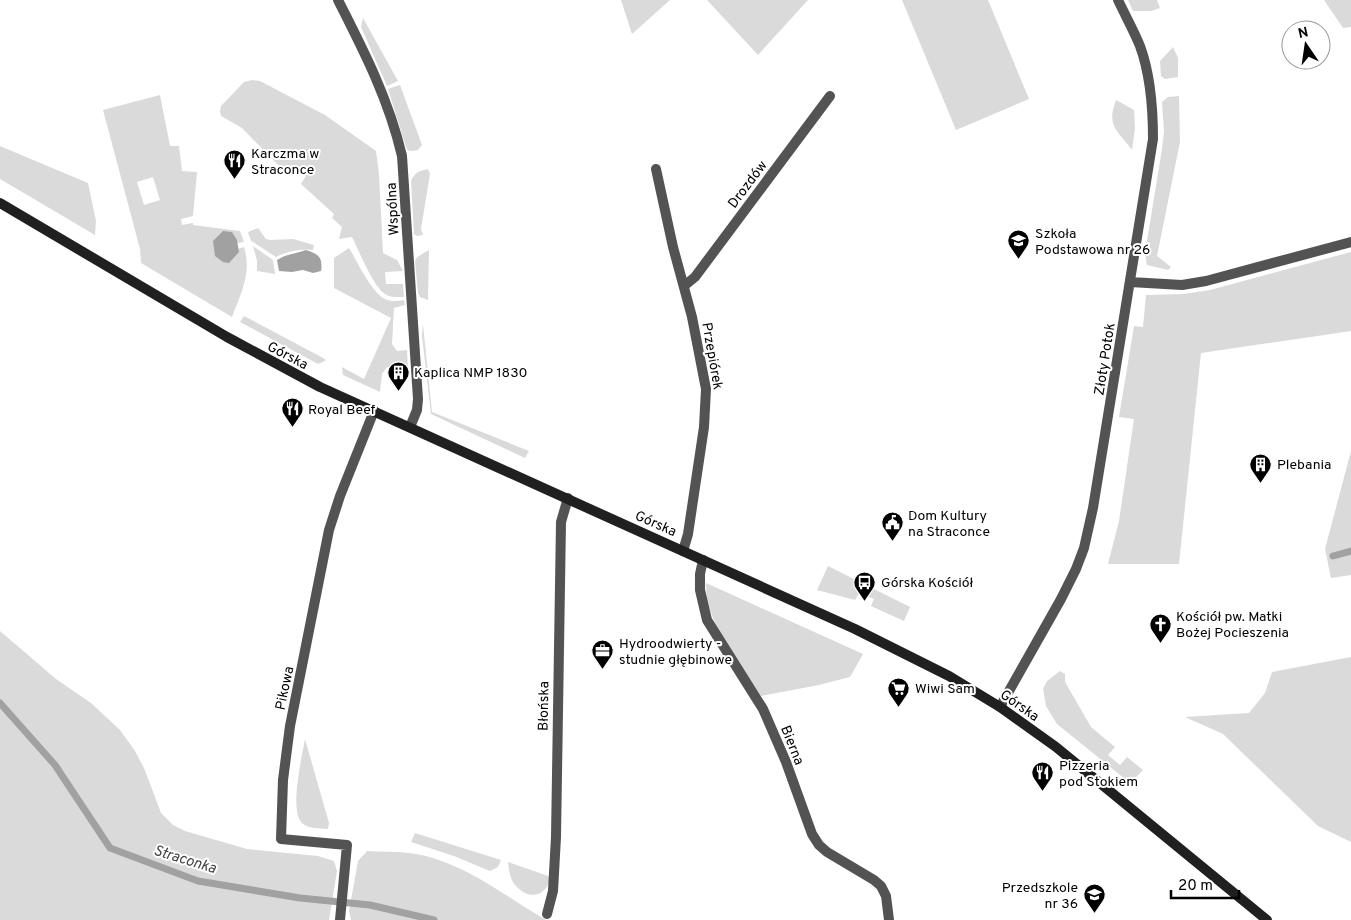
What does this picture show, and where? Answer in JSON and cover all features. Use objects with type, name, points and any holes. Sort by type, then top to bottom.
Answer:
[{"type":"street","name":"Wspólna","points":[[338,0],[364,49],[381,89],[396,131],[403,163],[418,399],[417,410],[410,427]]},
{"type":"street","name":"Złoty Potok","points":[[1000,707],[1076,570],[1084,548],[1093,508],[1153,139],[1153,117],[1146,67],[1140,46],[1118,0]]},
{"type":"street","name":"Drozdów","points":[[684,286],[695,278],[830,96]]},
{"type":"street","name":"Przepiórek","points":[[656,169],[704,373],[706,405],[688,534],[683,551]]},
{"type":"street","name":"Górska","points":[[0,203],[261,357],[320,387],[904,652],[974,690],[1056,748],[1266,920]]},
{"type":"street","points":[[1130,282],[1182,285],[1206,281],[1351,242]]},
{"type":"street","name":"Pikowa","points":[[340,920],[347,844],[281,839],[283,780],[290,726],[330,530],[340,496],[374,411]]},
{"type":"street","name":"Błońska","points":[[547,914],[553,891],[556,837],[561,522],[568,498]]},
{"type":"street","name":"Bierna","points":[[703,560],[700,574],[700,590],[707,620],[763,709],[786,762],[812,834],[819,845],[827,852],[874,880],[880,886],[886,896],[889,920]]},
{"type":"shaded area","points":[[621,0],[670,0],[632,34]]},
{"type":"shaded area","points":[[707,0],[808,0],[758,55]]},
{"type":"shaded area","points":[[902,0],[988,0],[1029,99],[956,130]]},
{"type":"shaded area","points":[[1128,0],[1157,0],[1160,8],[1151,11],[1133,11]]},
{"type":"shaded area","points":[[1324,0],[1351,0],[1351,27],[1343,28]]},
{"type":"shaded area","points":[[363,18],[398,81],[387,86],[361,27]]},
{"type":"shaded area","points":[[1173,47],[1178,58],[1178,77],[1165,79],[1161,76],[1160,61]]},
{"type":"shaded area","points":[[260,81],[325,115],[376,151],[383,253],[397,260],[403,271],[385,272],[386,284],[403,284],[404,297],[389,296],[380,290],[352,237],[339,239],[342,227],[332,218],[334,214],[301,184],[306,176],[298,168],[293,175],[277,164],[242,128],[221,116],[221,106],[244,82]]},
{"type":"shaded area","points":[[400,85],[422,145],[418,150],[407,150],[388,89]]},
{"type":"shaded area","points":[[160,95],[170,146],[179,146],[182,171],[197,172],[193,216],[181,219],[182,225],[193,223],[193,225],[240,231],[244,242],[237,243],[232,232],[239,252],[238,249],[244,247],[247,266],[242,291],[232,317],[141,263],[140,249],[103,110]],"holes":[[[153,177],[160,200],[144,205],[137,182]]]},
{"type":"shaded area","points":[[1179,96],[1180,142],[1157,256],[1171,267],[1168,270],[1147,265],[1145,253],[1162,149],[1164,131],[1162,102],[1168,97]]},
{"type":"shaded area","points":[[1116,100],[1134,110],[1135,128],[1132,150],[1113,122],[1112,116]]},
{"type":"shaded area","points":[[0,146],[88,183],[96,221],[95,235],[0,179]]},
{"type":"shaded area","points":[[428,169],[430,174],[421,229],[423,235],[417,236],[414,234],[411,181],[418,172]]},
{"type":"shaded area","points":[[258,228],[266,239],[293,239],[314,245],[313,250],[294,251],[276,257],[251,241],[248,232]]},
{"type":"shaded area","points":[[223,231],[232,232],[237,240],[239,252],[229,263],[223,262],[215,256],[213,241]]},
{"type":"shaded area","points":[[253,246],[273,260],[275,274],[257,271],[257,261]]},
{"type":"shaded area","points":[[349,248],[360,268],[380,295],[390,301],[404,300],[405,305],[394,308],[392,344],[397,351],[407,350],[408,369],[387,367],[382,374],[380,392],[343,375],[342,367],[364,379],[391,318],[334,288],[334,258]]},
{"type":"shaded area","points":[[306,250],[319,257],[321,260],[321,271],[313,273],[303,270],[292,272],[279,271],[277,260]]},
{"type":"shaded area","points":[[429,250],[428,300],[420,297],[418,293],[415,261],[417,257]]},
{"type":"shaded area","points":[[1351,252],[1351,331],[1201,353],[1179,564],[1108,564],[1119,521],[1134,419],[1119,417],[1134,326],[1143,327],[1146,295],[1184,294],[1210,290]]},
{"type":"shaded area","points":[[244,316],[325,359],[325,361],[318,364],[240,322]]},
{"type":"shaded area","points":[[423,324],[432,412],[529,451],[525,458],[431,414],[422,336]]},
{"type":"shaded area","points":[[1351,451],[1351,575],[1331,578],[1325,549]]},
{"type":"shaded area","points":[[828,566],[910,607],[904,621],[871,606],[874,599],[859,593],[855,600],[817,590]]},
{"type":"shaded area","points":[[706,583],[863,654],[850,677],[761,696],[717,628],[707,598]]},
{"type":"shaded area","points":[[0,631],[56,679],[91,703],[120,730],[144,768],[161,813],[173,825],[185,831],[247,849],[318,856],[334,861],[337,871],[329,920],[0,920]]},
{"type":"shaded area","points":[[1351,657],[1351,842],[1318,826],[1223,734],[1185,717],[1249,713],[1265,693],[1272,672]]},
{"type":"shaded area","points":[[1060,671],[1065,674],[1065,682],[1091,727],[1115,747],[1108,755],[1120,765],[1127,757],[1143,770],[1130,783],[1057,724],[1046,706],[1043,689],[1047,681]]},
{"type":"shaded area","points":[[305,739],[329,823],[328,829],[307,826],[302,823],[298,816],[296,795]]},
{"type":"shaded area","points":[[415,833],[501,860],[498,867],[490,871],[454,856],[411,842]]},
{"type":"shaded area","points":[[367,851],[409,853],[446,862],[480,879],[546,920],[351,920],[349,911],[358,861]]},
{"type":"shaded area","points":[[508,862],[551,877],[549,884],[541,893],[531,895],[520,890],[513,883]]},
{"type":"waterway","points":[[1333,556],[1351,551]]},
{"type":"waterway","name":"Straconka","points":[[0,703],[55,765],[110,848],[198,881],[300,898],[370,905],[434,920]]},
{"type":"place","name":"Karczma w Straconce","points":[[235,180]]},
{"type":"place","name":"Szkoła Podstawowa nr 26","points":[[1019,260]]},
{"type":"place","name":"Kaplica NMP 1830","points":[[398,391]]},
{"type":"place","name":"Royal Beef","points":[[292,428]]},
{"type":"place","name":"Plebania","points":[[1261,483]]},
{"type":"place","name":"Dom Kultury na Straconce","points":[[892,542]]},
{"type":"place","name":"Górska Kościół","points":[[865,601]]},
{"type":"place","name":"Kościół pw. Matki Bożej Pocieszenia","points":[[1160,643]]},
{"type":"place","name":"Hydroodwierty - studnie głębinowe","points":[[603,670]]},
{"type":"place","name":"Wiwi Sam","points":[[899,707]]},
{"type":"place","name":"Pizzeria pod Stokiem","points":[[1043,792]]},
{"type":"place","name":"Przedszkole nr 36","points":[[1094,914]]}]
